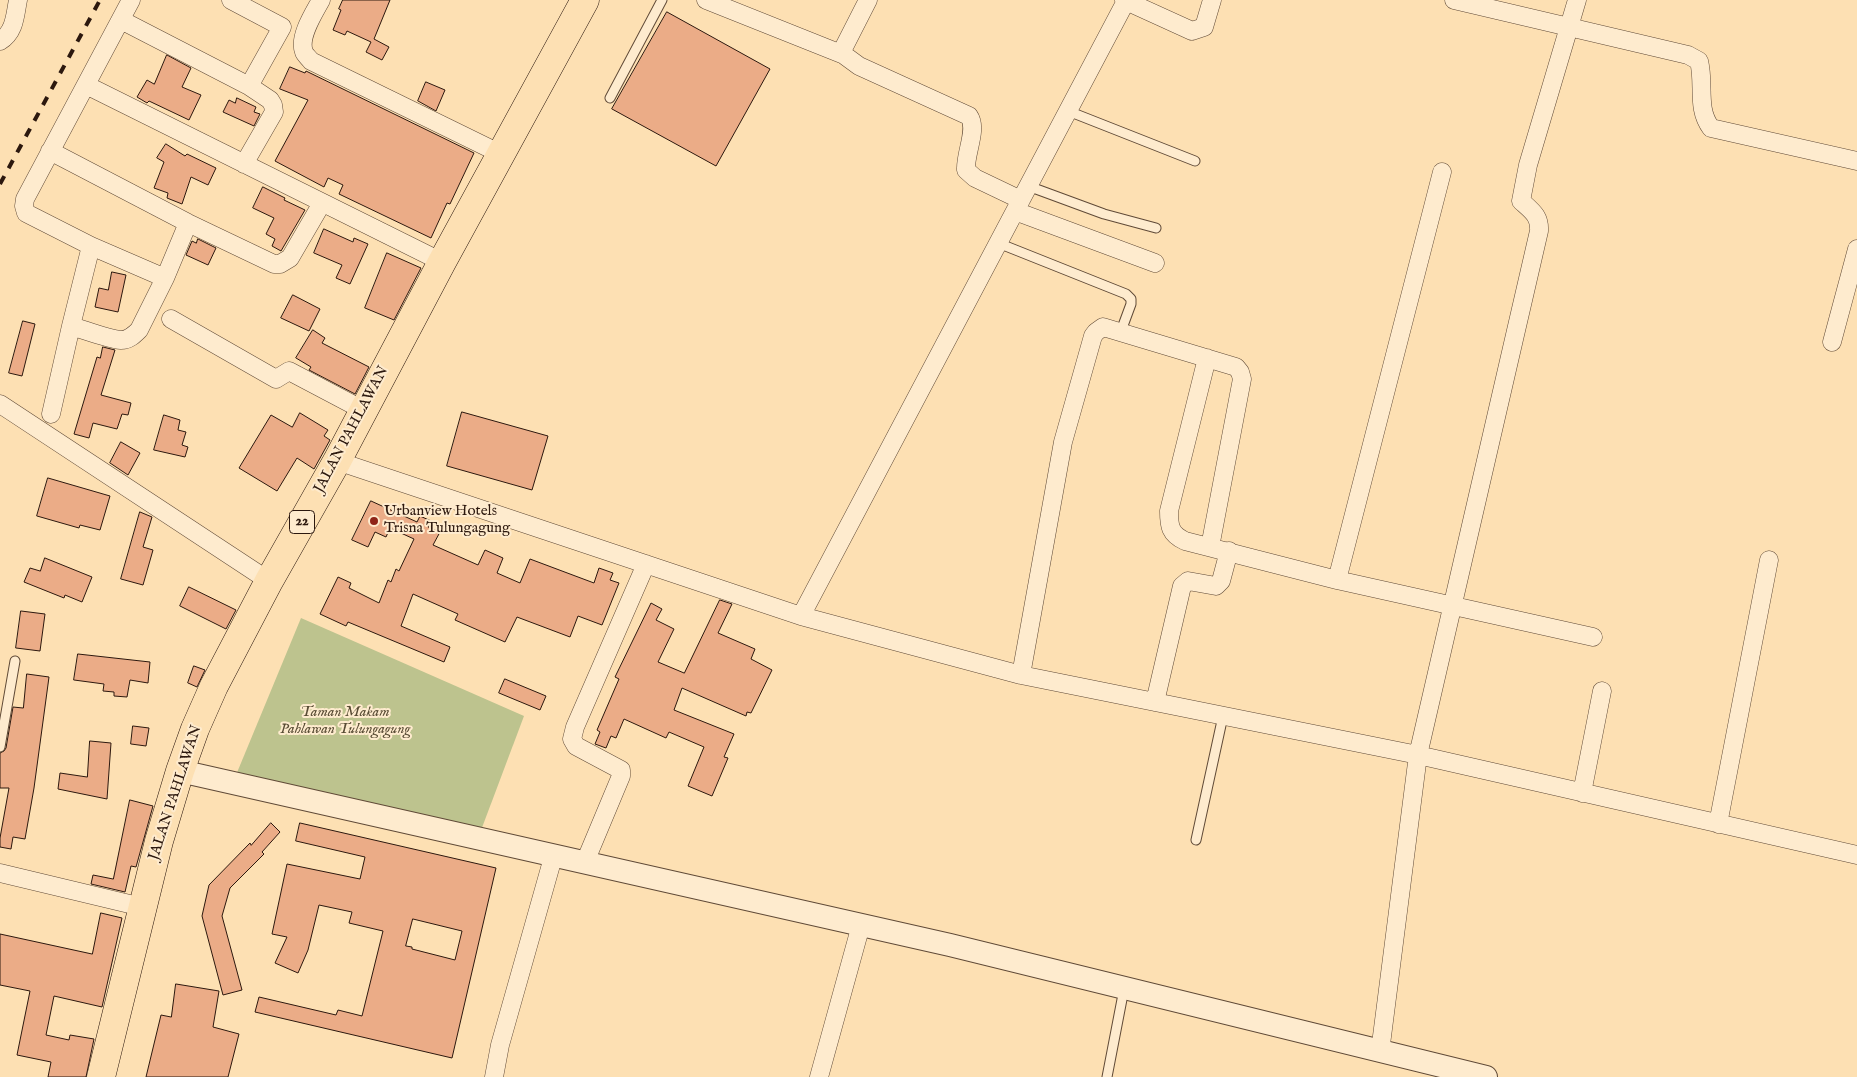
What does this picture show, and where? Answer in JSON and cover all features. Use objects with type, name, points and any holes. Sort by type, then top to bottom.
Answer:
[{"type":"highway","name":"JALAN PAHLAWAN","points":[[101,1077],[142,907],[180,771],[195,729],[214,686],[269,581],[336,461],[585,0]]},
{"type":"street","points":[[0,41],[7,37],[12,30],[18,0]]},
{"type":"street","points":[[131,0],[25,199],[24,206],[26,213],[91,246],[164,278]]},
{"type":"street","points":[[231,0],[282,27],[248,86]]},
{"type":"street","points":[[321,0],[305,30],[303,40],[303,51],[311,61],[501,154]]},
{"type":"street","points":[[706,0],[844,55],[860,66],[969,116],[973,121],[965,161],[966,170],[975,178],[1156,263]]},
{"type":"street","points":[[844,55],[843,49],[868,0]]},
{"type":"street","points":[[801,616],[1125,0],[1192,31],[1204,27],[1212,0]]},
{"type":"street","points":[[1454,0],[1688,55],[1699,61],[1702,75],[1702,109],[1704,120],[1711,128],[1857,161]]},
{"type":"street","points":[[1380,1052],[1418,755],[1540,226],[1536,214],[1521,201],[1528,165],[1577,0]]},
{"type":"street","points":[[122,20],[248,86],[270,100],[274,112],[244,164]]},
{"type":"street","points":[[86,85],[442,262]]},
{"type":"street","points":[[50,151],[268,263],[280,264],[290,258],[322,203]]},
{"type":"street","points":[[1337,580],[1442,172]]},
{"type":"street","points":[[71,326],[121,340],[131,337],[139,330],[188,223]]},
{"type":"street","points":[[51,414],[91,246]]},
{"type":"street","points":[[1832,342],[1854,273],[1857,249]]},
{"type":"street","points":[[171,319],[276,379],[289,371],[363,410]]},
{"type":"street","points":[[1021,675],[1063,442],[1093,336],[1103,327],[1236,366],[1240,372],[1242,379],[1210,547]]},
{"type":"street","points":[[1207,358],[1169,511],[1172,530],[1177,537],[1185,541],[1337,580],[1593,637]]},
{"type":"street","points":[[0,404],[269,581]]},
{"type":"street","points":[[336,461],[801,616],[1021,675],[1418,755],[1857,855]]},
{"type":"street","points":[[1155,702],[1182,586],[1188,581],[1216,586],[1221,580],[1229,551]]},
{"type":"street","points":[[1718,824],[1770,560]]},
{"type":"street","points":[[585,862],[621,776],[621,770],[576,746],[572,739],[575,727],[646,564]]},
{"type":"street","points":[[1582,792],[1602,691]]},
{"type":"street","points":[[180,771],[950,945],[1486,1077]]},
{"type":"street","points":[[494,1077],[500,1045],[554,854]]},
{"type":"street","points":[[0,873],[142,907]]},
{"type":"street","points":[[819,1077],[862,925]]},
{"type":"lane","points":[[610,98],[662,0]]},
{"type":"lane","points":[[1068,111],[1195,161]]},
{"type":"lane","points":[[1022,199],[1104,214],[1156,228]]},
{"type":"lane","points":[[998,243],[1126,294],[1131,299],[1131,304],[1121,332]]},
{"type":"lane","points":[[0,747],[15,660]]},
{"type":"lane","points":[[1196,840],[1223,716]]},
{"type":"lane","points":[[1108,1077],[1124,988]]},
{"type":"green space","name":"Taman Makam Pahlawan Tulungagung","points":[[301,618],[524,716],[480,833],[236,775]]},
{"type":"building","points":[[343,0],[390,0],[374,39],[389,47],[382,60],[366,52],[371,42],[347,31],[345,35],[333,30]]},
{"type":"building","points":[[667,12],[770,69],[716,166],[612,109]]},
{"type":"building","points":[[167,55],[191,68],[182,87],[201,95],[189,120],[137,97],[147,80],[154,84]]},
{"type":"building","points":[[290,67],[305,73],[306,71],[474,153],[450,204],[447,203],[431,238],[339,194],[343,185],[328,178],[324,187],[275,161],[308,100],[280,89]]},
{"type":"building","points":[[426,82],[445,90],[436,111],[418,101]]},
{"type":"building","points":[[237,98],[256,107],[254,112],[260,114],[254,126],[223,112],[229,100],[235,103]]},
{"type":"building","points":[[166,144],[185,156],[187,154],[216,168],[208,185],[191,177],[182,204],[167,198],[168,193],[154,188],[164,162],[157,158]]},
{"type":"building","points":[[263,187],[305,210],[281,251],[272,246],[275,239],[266,234],[274,218],[253,208]]},
{"type":"building","points":[[324,229],[353,242],[354,238],[368,244],[350,284],[336,278],[342,265],[314,253]]},
{"type":"building","points":[[198,239],[216,248],[208,265],[186,255],[192,241],[196,243]]},
{"type":"building","points":[[387,253],[421,268],[394,320],[365,308]]},
{"type":"building","points":[[112,272],[126,275],[118,312],[95,307],[99,288],[108,290]]},
{"type":"building","points":[[293,295],[320,309],[309,331],[281,318]]},
{"type":"building","points":[[23,321],[35,324],[22,376],[9,373]]},
{"type":"building","points":[[313,330],[325,338],[322,343],[369,367],[355,394],[309,370],[311,367],[296,358]]},
{"type":"building","points":[[103,347],[115,350],[101,395],[131,403],[128,415],[122,414],[117,429],[93,423],[89,438],[74,434],[97,357],[100,358]]},
{"type":"building","points":[[462,412],[548,436],[532,490],[447,466]]},
{"type":"building","points":[[300,413],[328,430],[324,436],[330,440],[314,469],[297,458],[277,491],[239,468],[271,415],[292,427]]},
{"type":"building","points":[[164,415],[180,420],[178,430],[186,432],[182,445],[188,447],[185,457],[154,450]]},
{"type":"building","points":[[121,442],[140,453],[128,475],[110,463]]},
{"type":"building","points":[[48,478],[110,496],[100,530],[80,525],[79,528],[37,516]]},
{"type":"building","points":[[371,501],[417,522],[420,516],[431,521],[428,527],[440,532],[433,545],[478,565],[485,550],[503,558],[497,573],[520,583],[530,559],[594,583],[599,568],[613,573],[610,580],[619,583],[602,625],[578,616],[570,637],[517,617],[505,642],[455,620],[458,614],[413,594],[401,626],[450,647],[444,662],[348,622],[346,626],[320,614],[338,577],[351,583],[349,588],[379,603],[388,580],[391,582],[396,569],[399,571],[414,539],[390,528],[386,537],[375,532],[368,547],[352,540]]},
{"type":"building","points":[[140,512],[152,517],[143,547],[153,550],[143,585],[121,579]]},
{"type":"building","points":[[45,558],[92,577],[82,602],[65,595],[64,598],[24,582],[30,568],[40,571]]},
{"type":"building","points":[[189,587],[236,610],[226,629],[180,606]]},
{"type":"building","points":[[720,600],[732,604],[718,633],[755,649],[751,659],[772,670],[751,713],[747,712],[746,716],[682,688],[674,710],[734,734],[724,757],[728,758],[712,796],[688,786],[704,747],[669,732],[666,738],[624,719],[616,738],[611,736],[606,748],[595,744],[600,732],[597,730],[619,679],[615,677],[651,603],[662,609],[656,620],[674,629],[658,662],[684,673]]},
{"type":"building","points":[[21,611],[45,614],[40,651],[16,648]]},
{"type":"building","points":[[78,654],[150,662],[148,683],[130,680],[127,697],[114,696],[114,692],[103,691],[104,684],[74,680]]},
{"type":"building","points":[[194,666],[205,670],[197,687],[188,683]]},
{"type":"building","points":[[27,674],[49,677],[25,839],[13,837],[11,849],[0,847],[9,788],[0,788],[0,753],[6,748],[13,707],[23,708]]},
{"type":"building","points":[[505,679],[546,696],[540,710],[499,693]]},
{"type":"building","points":[[133,726],[149,728],[146,746],[131,744]]},
{"type":"building","points":[[90,741],[111,743],[107,799],[58,789],[60,773],[87,777]]},
{"type":"building","points":[[130,800],[153,806],[136,867],[131,866],[125,892],[91,884],[93,875],[113,879]]},
{"type":"building","points":[[271,823],[280,832],[262,852],[264,854],[230,888],[222,916],[242,990],[223,995],[202,916],[209,885]]},
{"type":"building","points":[[300,823],[496,868],[452,1058],[255,1012],[259,997],[336,1015],[338,1010],[362,1016],[383,931],[349,923],[352,912],[319,905],[308,950],[298,973],[275,963],[287,937],[272,934],[287,864],[360,879],[365,857],[296,841]],"holes":[[[413,919],[462,931],[455,960],[406,946]]]},
{"type":"building","points":[[101,913],[122,918],[102,1007],[54,996],[46,1035],[69,1040],[70,1035],[94,1039],[86,1077],[48,1077],[51,1062],[17,1055],[30,991],[0,985],[0,934],[92,954]]},
{"type":"building","points":[[176,984],[219,991],[213,1027],[239,1034],[228,1077],[146,1077],[161,1015],[171,1017]]},
{"type":"railway","points":[[0,184],[100,0]]},
{"type":"place","name":"Urbanview Hotels Trisna Tulungagung","points":[[374,521]]}]
